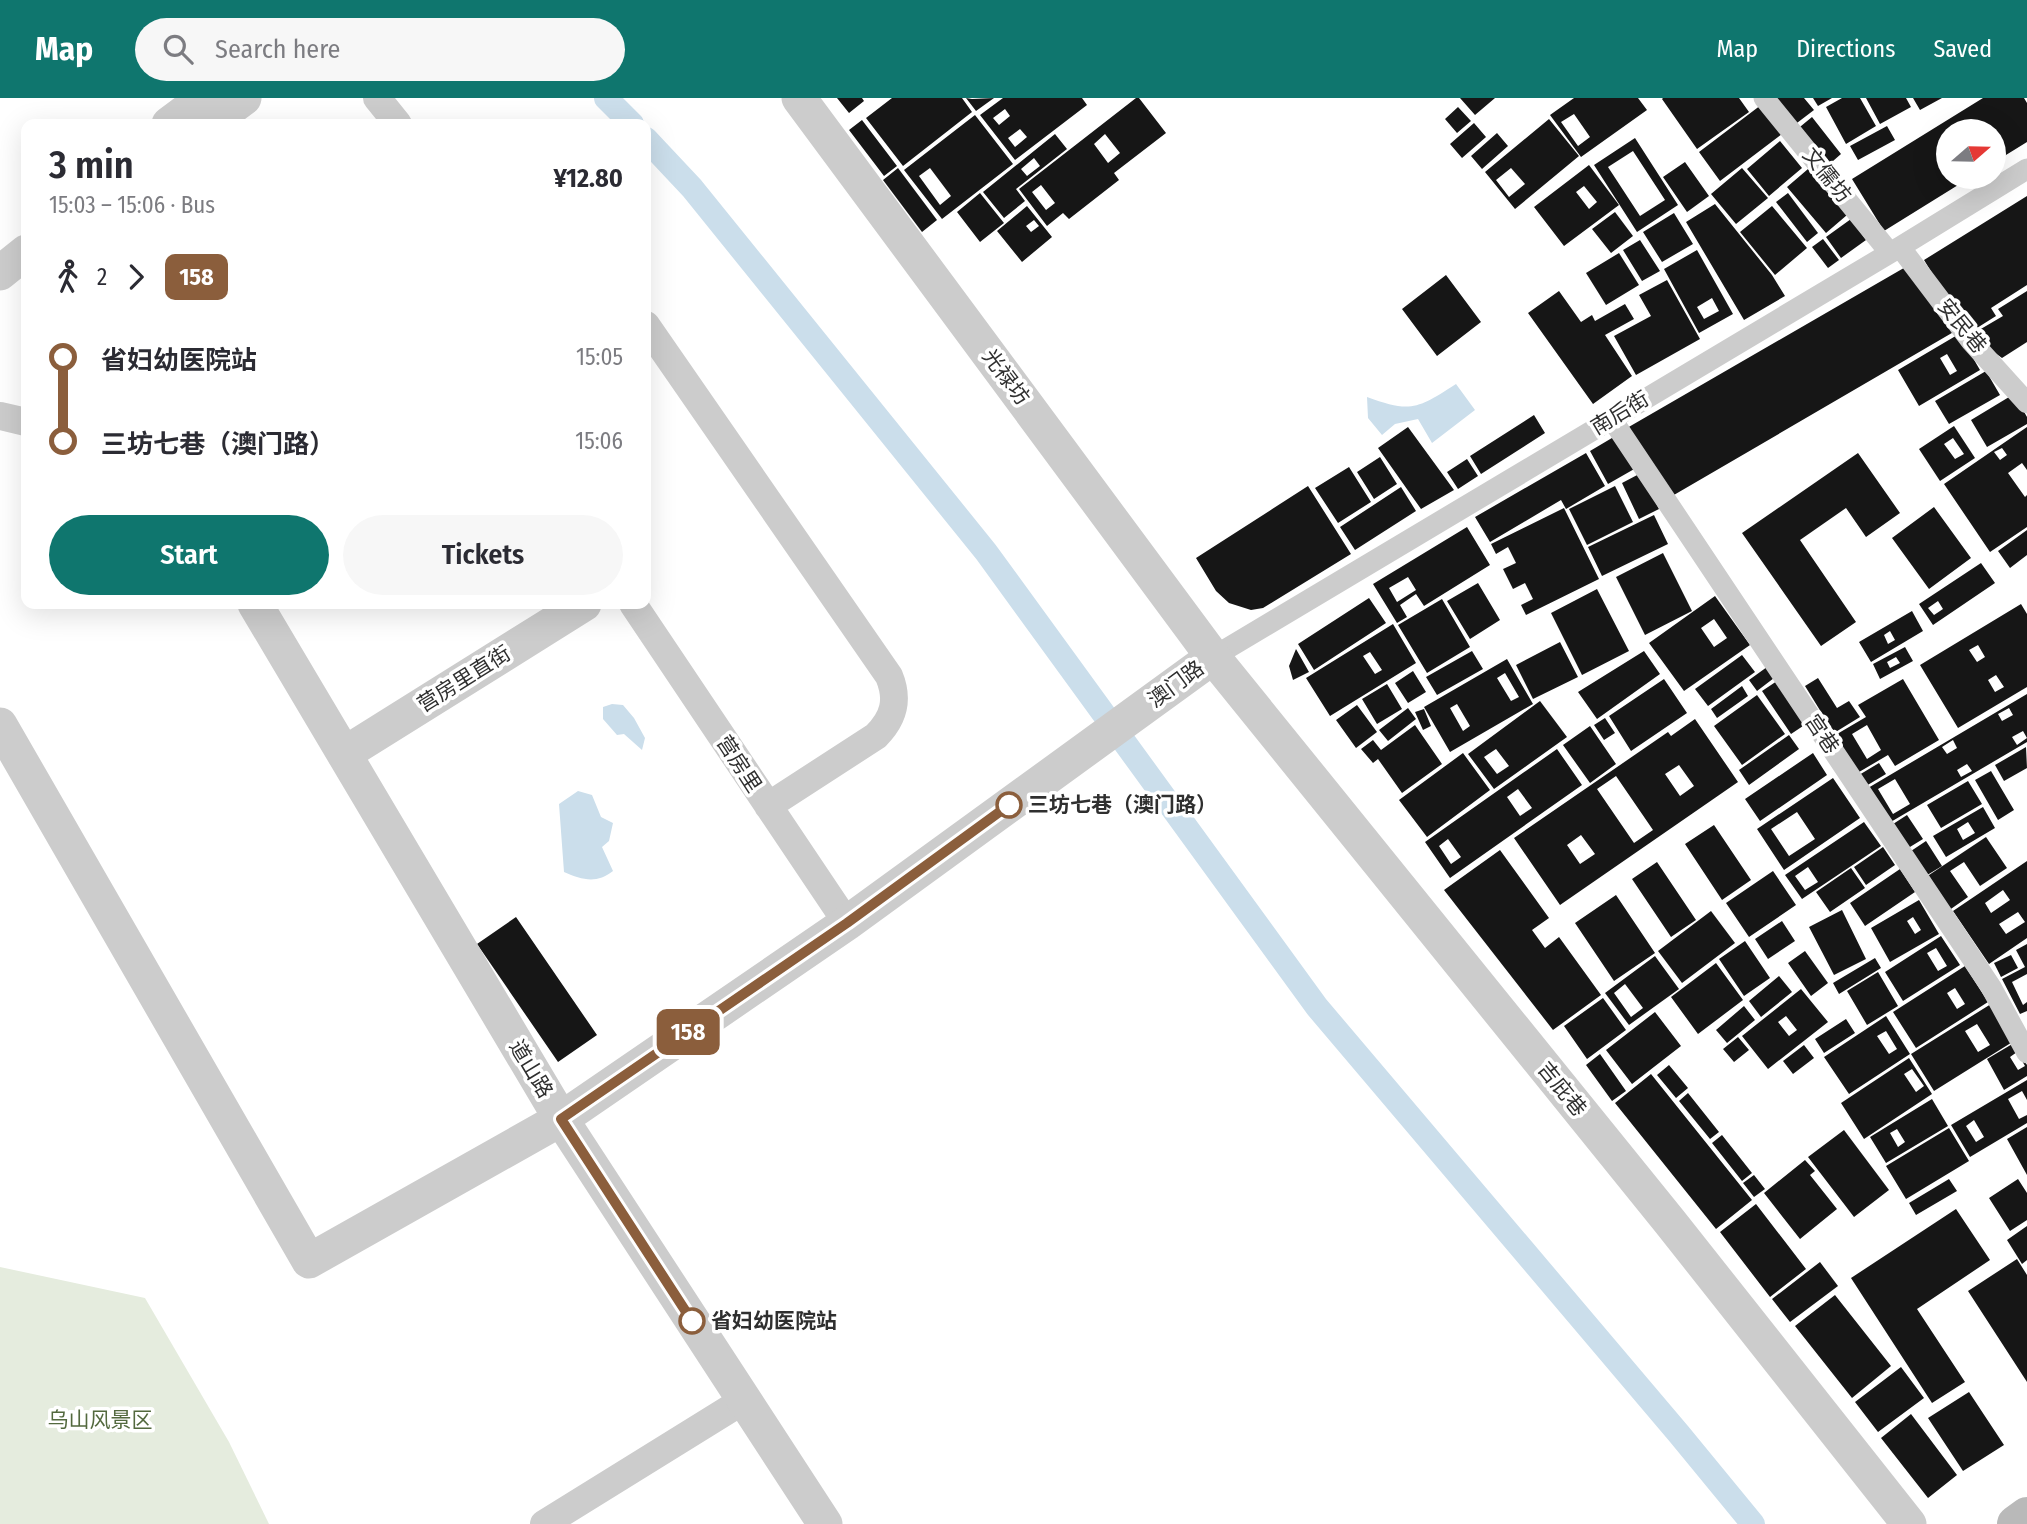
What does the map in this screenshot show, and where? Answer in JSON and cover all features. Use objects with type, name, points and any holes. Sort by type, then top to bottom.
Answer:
[{"type":"main road","points":[[2016,1524],[2027,1516]]},
{"type":"street","points":[[176,119],[204,98]]},
{"type":"street","points":[[216,119],[244,98]]},
{"type":"street","points":[[377,98],[394,119]]},
{"type":"street","name":"光禄坊","points":[[799,98],[1213,657]]},
{"type":"street","name":"文儒坊","points":[[1764,98],[1895,250]]},
{"type":"street","name":"南后街","points":[[1213,657],[2027,169]]},
{"type":"street","name":"安民巷","points":[[1895,250],[2027,403]]},
{"type":"street","points":[[0,273],[21,256]]},
{"type":"street","points":[[651,332],[889,676],[895,689],[892,713],[885,727],[876,736],[768,806]]},
{"type":"street","points":[[0,416],[21,421]]},
{"type":"street","name":"宫巷","points":[[1612,418],[1991,987],[2027,1053]]},
{"type":"street","name":"道山路","points":[[258,609],[561,1119],[825,1524]]},
{"type":"street","name":"营房里直街","points":[[344,754],[576,609]]},
{"type":"street","name":"营房里","points":[[637,609],[847,923]]},
{"type":"street","name":"澳门路","points":[[847,923],[1213,657]]},
{"type":"street","name":"吉庇巷","points":[[1213,657],[1670,1222],[1909,1524]]},
{"type":"street","points":[[0,725],[309,1261],[561,1119],[847,923]]},
{"type":"street","points":[[544,1524],[744,1400]]},
{"type":"green space","name":"乌山风景区","points":[[0,1267],[145,1298],[229,1442],[269,1524],[0,1524]]},
{"type":"water","points":[[1456,384],[1475,410],[1432,443],[1418,419],[1395,424],[1382,435],[1368,418],[1367,397],[1404,407],[1413,406],[1432,399]]},
{"type":"water","points":[[623,705],[634,718],[645,738],[642,750],[624,734],[617,735],[603,719],[603,707]]},
{"type":"water","points":[[578,791],[592,795],[601,817],[613,823],[609,841],[602,847],[613,871],[601,878],[583,879],[564,872],[559,804]]},
{"type":"building","points":[[837,98],[862,98],[864,101],[849,113]]},
{"type":"building","points":[[892,98],[962,98],[972,112],[903,166],[866,118]]},
{"type":"building","points":[[966,98],[972,99],[994,98],[976,111]]},
{"type":"building","points":[[1003,98],[1082,98],[1087,105],[1015,160],[980,115]],"holes":[[[1005,109],[1010,116],[999,125],[993,118]],[[1020,129],[1027,137],[1015,147],[1008,138]]]},
{"type":"building","points":[[1136,98],[1139,98],[1166,133],[1114,173],[1119,180],[1069,219],[1063,213],[1047,226],[1019,189]],"holes":[[[1105,134],[1120,153],[1108,163],[1094,144]],[[1041,185],[1055,203],[1046,210],[1032,192]]]},
{"type":"building","points":[[1460,98],[1495,98],[1475,115]]},
{"type":"building","points":[[1574,98],[1638,98],[1647,110],[1581,157],[1550,115]],"holes":[[[1574,114],[1590,137],[1578,146],[1561,122]]]},
{"type":"building","points":[[1663,98],[1739,98],[1749,112],[1697,149]]},
{"type":"building","points":[[1771,98],[1804,98],[1814,110],[1793,126]]},
{"type":"building","points":[[1813,98],[1832,98],[1818,106]]},
{"type":"building","points":[[1842,98],[1860,98],[1876,126],[1846,144],[1826,107]]},
{"type":"building","points":[[1866,98],[1906,98],[1911,107],[1880,124]]},
{"type":"building","points":[[1913,98],[1942,98],[1920,110]]},
{"type":"building","points":[[1983,98],[2024,98],[2027,103],[2027,142],[2006,155],[2006,119],[1949,119]]},
{"type":"building","points":[[1761,105],[1782,134],[1720,181],[1699,152]]},
{"type":"building","points":[[1458,107],[1471,121],[1457,133],[1445,119]]},
{"type":"building","points":[[975,115],[1013,164],[942,219],[904,170]],"holes":[[[930,168],[951,196],[940,205],[919,176]]]},
{"type":"building","points":[[1812,117],[1841,154],[1825,168],[1795,131]]},
{"type":"building","points":[[1549,119],[1579,156],[1515,209],[1485,172]],"holes":[[[1511,168],[1525,184],[1509,197],[1496,180]]]},
{"type":"building","points":[[862,120],[897,166],[884,176],[849,130]]},
{"type":"building","points":[[1474,123],[1486,137],[1462,158],[1450,144]]},
{"type":"building","points":[[1887,126],[1895,140],[1858,160],[1850,146]]},
{"type":"building","points":[[1936,127],[1936,189],[1952,189],[1884,231],[1852,179]]},
{"type":"building","points":[[1497,133],[1508,146],[1482,169],[1471,156]]},
{"type":"building","points":[[1055,134],[1067,149],[1016,189],[1025,201],[1004,218],[983,192]],"holes":[[[1034,158],[1040,166],[1027,176],[1021,169]]]},
{"type":"building","points":[[1635,138],[1678,205],[1637,232],[1594,165]],"holes":[[[1633,151],[1665,200],[1640,216],[1608,167]]]},
{"type":"building","points":[[1780,141],[1802,168],[1769,196],[1747,169]]},
{"type":"building","points":[[1685,162],[1709,196],[1687,212],[1663,177]]},
{"type":"building","points":[[1589,165],[1619,205],[1564,246],[1534,207]],"holes":[[[1584,186],[1597,202],[1589,209],[1576,192]]]},
{"type":"building","points":[[898,168],[937,220],[922,232],[883,180]]},
{"type":"building","points":[[1742,168],[1768,198],[1736,224],[1711,194]]},
{"type":"building","points":[[1808,169],[1847,215],[1826,233],[1787,187]]},
{"type":"building","points":[[980,193],[1004,223],[980,242],[957,212]]},
{"type":"building","points":[[1788,193],[1818,233],[1807,242],[1776,202]]},
{"type":"building","points":[[2027,196],[2027,285],[1991,308],[1996,316],[1969,333],[1924,260]]},
{"type":"building","points":[[1715,204],[1772,275],[1785,296],[1744,320],[1686,222]]},
{"type":"building","points":[[1027,206],[1052,237],[1022,262],[997,231]],"holes":[[[1034,220],[1039,226],[1031,232],[1026,226]]]},
{"type":"building","points":[[1772,206],[1807,248],[1775,275],[1740,232]]},
{"type":"building","points":[[1615,212],[1633,236],[1611,253],[1592,229]]},
{"type":"building","points":[[1674,213],[1693,244],[1662,262],[1643,232]]},
{"type":"building","points":[[1851,219],[1866,240],[1841,258],[1826,237]]},
{"type":"building","points":[[1823,239],[1839,260],[1828,268],[1812,247]]},
{"type":"building","points":[[1640,240],[1660,271],[1642,281],[1623,250]]},
{"type":"building","points":[[1697,250],[1733,314],[1699,333],[1664,269]],"holes":[[[1712,298],[1719,311],[1704,319],[1697,307]]]},
{"type":"building","points":[[1619,253],[1639,285],[1606,305],[1586,273]]},
{"type":"building","points":[[1909,265],[1957,330],[1667,499],[1627,428]]},
{"type":"building","points":[[1446,275],[1481,322],[1437,356],[1402,309]]},
{"type":"building","points":[[1667,280],[1700,339],[1636,375],[1614,336],[1651,316],[1639,295]]},
{"type":"building","points":[[1559,291],[1581,322],[1592,315],[1595,321],[1625,304],[1634,319],[1605,335],[1632,376],[1593,404],[1528,313]]},
{"type":"building","points":[[2027,291],[2027,342],[2002,358],[1979,341],[1974,333],[2003,316],[1998,309]]},
{"type":"building","points":[[1959,334],[1980,370],[1919,406],[1898,370]],"holes":[[[1947,354],[1957,371],[1950,375],[1940,358]]]},
{"type":"building","points":[[1986,371],[2000,395],[1949,424],[1935,401]]},
{"type":"building","points":[[2014,394],[2027,417],[2027,424],[1987,447],[1971,420]]},
{"type":"building","points":[[1534,415],[1545,433],[1481,474],[1470,456]]},
{"type":"building","points":[[1954,426],[1975,458],[1940,481],[1919,449]],"holes":[[[1953,438],[1964,454],[1955,459],[1944,444]]]},
{"type":"building","points":[[1408,427],[1454,490],[1421,509],[1378,448]]},
{"type":"building","points":[[2027,427],[2027,470],[2022,463],[2008,473],[2025,497],[2027,495],[2027,527],[1990,552],[1944,484]],"holes":[[[2002,448],[2007,455],[2000,460],[1994,452]]]},
{"type":"building","points":[[1617,435],[1636,468],[1608,484],[1590,451]]},
{"type":"building","points":[[1586,453],[1605,486],[1566,509],[1561,500],[1490,542],[1475,517]]},
{"type":"building","points":[[1858,453],[1900,513],[1866,537],[1846,508],[1800,540],[1856,622],[1821,646],[1742,533]]},
{"type":"building","points":[[1380,457],[1397,484],[1374,499],[1357,472]]},
{"type":"building","points":[[1467,459],[1478,476],[1458,489],[1447,472]]},
{"type":"building","points":[[1349,467],[1371,502],[1338,523],[1315,488]]},
{"type":"building","points":[[1641,473],[1659,509],[1639,519],[1622,483]]},
{"type":"building","points":[[1308,486],[1351,554],[1263,608],[1251,610],[1229,603],[1216,591],[1196,558]]},
{"type":"building","points":[[1615,486],[1633,522],[1587,545],[1569,509]]},
{"type":"building","points":[[1401,487],[1416,511],[1355,550],[1340,527]]},
{"type":"building","points":[[1934,507],[1971,558],[1929,589],[1892,538]]},
{"type":"building","points":[[1564,508],[1599,579],[1526,615],[1521,605],[1533,599],[1525,583],[1513,589],[1503,569],[1516,563],[1508,547],[1496,554],[1491,544]]},
{"type":"building","points":[[1654,515],[1668,544],[1602,576],[1588,547]]},
{"type":"building","points":[[1467,527],[1490,565],[1424,606],[1416,594],[1400,605],[1407,617],[1397,623],[1373,584]],"holes":[[[1408,577],[1416,590],[1397,602],[1389,588]]]},
{"type":"building","points":[[2027,530],[2027,555],[2010,568],[1998,551]]},
{"type":"building","points":[[1663,553],[1692,611],[1645,635],[1616,577]]},
{"type":"building","points":[[1981,563],[1995,583],[1933,625],[1919,604]],"holes":[[[1938,601],[1943,609],[1934,615],[1928,608]]]},
{"type":"building","points":[[1478,583],[1500,620],[1470,639],[1447,601]]},
{"type":"building","points":[[1597,589],[1629,651],[1582,675],[1551,613]]},
{"type":"building","points":[[1715,596],[1750,645],[1684,691],[1649,643]],"holes":[[[1714,619],[1727,638],[1714,647],[1701,628]]]},
{"type":"building","points":[[1369,598],[1386,623],[1314,670],[1298,644]]},
{"type":"building","points":[[1442,599],[1470,647],[1427,673],[1398,625]]},
{"type":"building","points":[[2021,604],[2027,614],[2027,687],[1958,728],[1920,665]],"holes":[[[1978,645],[1985,657],[1977,662],[1969,650]],[[1996,675],[2004,687],[1995,692],[1988,680]]]},
{"type":"building","points":[[1912,611],[1923,631],[1871,662],[1859,642]],"holes":[[[1890,631],[1895,640],[1888,644],[1884,635]]]},
{"type":"building","points":[[1393,624],[1416,663],[1330,716],[1306,678]],"holes":[[[1370,652],[1382,670],[1375,674],[1363,656]]]},
{"type":"building","points":[[1560,642],[1578,677],[1533,699],[1516,665]]},
{"type":"building","points":[[1905,647],[1913,661],[1880,679],[1873,664]],"holes":[[[1896,657],[1900,663],[1890,668],[1887,662]]]},
{"type":"building","points":[[1296,649],[1309,672],[1293,680],[1289,666]]},
{"type":"building","points":[[1472,651],[1483,669],[1437,695],[1426,677]]},
{"type":"building","points":[[1644,651],[1660,674],[1597,719],[1578,692]]},
{"type":"building","points":[[1742,655],[1755,672],[1708,706],[1695,689]]},
{"type":"building","points":[[1507,659],[1533,704],[1450,752],[1424,707]],"holes":[[[1505,673],[1519,697],[1511,701],[1497,678]],[[1457,704],[1470,726],[1463,731],[1450,708]]]},
{"type":"building","points":[[1767,667],[1774,678],[1757,691],[1749,680]]},
{"type":"building","points":[[1413,671],[1426,692],[1408,703],[1395,683]]},
{"type":"building","points":[[1818,678],[1837,708],[1849,701],[1860,717],[1834,733],[1805,686]]},
{"type":"building","points":[[1664,679],[1687,713],[1631,751],[1609,716]]},
{"type":"building","points":[[1903,679],[1939,740],[1895,766],[1888,755],[1854,775],[1832,737],[1866,717],[1858,705]],"holes":[[[1867,725],[1881,750],[1867,759],[1852,734]]]},
{"type":"building","points":[[1777,681],[1806,724],[1791,734],[1762,691]]},
{"type":"building","points":[[1387,684],[1402,709],[1377,724],[1362,699]]},
{"type":"building","points":[[1742,686],[1748,696],[1717,718],[1711,709]]},
{"type":"building","points":[[2027,694],[2027,738],[2027,742],[1889,823],[1868,788]],"holes":[[[2009,708],[2013,715],[2002,721],[1998,714]],[[2023,731],[2027,738],[2017,745],[2012,737]],[[1953,740],[1957,748],[1947,754],[1942,747]],[[1967,764],[1972,771],[1961,777],[1957,770]],[[1895,779],[1910,804],[1893,814],[1878,789]]]},
{"type":"building","points":[[1757,695],[1785,734],[1742,765],[1714,726]]},
{"type":"building","points":[[1540,701],[1567,737],[1494,789],[1468,754]],"holes":[[[1496,749],[1509,766],[1497,774],[1484,757]]]},
{"type":"building","points":[[1357,705],[1377,732],[1356,748],[1336,720]]},
{"type":"building","points":[[1408,708],[1416,719],[1388,741],[1379,730]]},
{"type":"building","points":[[1424,709],[1431,726],[1423,730],[1415,712]]},
{"type":"building","points":[[1605,718],[1615,733],[1604,740],[1594,725]]},
{"type":"building","points":[[1695,719],[1738,782],[1560,905],[1514,838],[1668,732],[1671,736]],"holes":[[[1679,765],[1694,786],[1680,796],[1665,774]],[[1616,776],[1653,830],[1634,843],[1597,789]],[[1581,835],[1595,854],[1580,864],[1567,845]]]},
{"type":"building","points":[[1415,725],[1442,764],[1402,793],[1378,759],[1373,763],[1361,749],[1373,740],[1381,750]]},
{"type":"building","points":[[1590,726],[1616,764],[1590,783],[1563,745]]},
{"type":"building","points":[[1789,735],[1799,749],[1749,785],[1739,770]]},
{"type":"building","points":[[2026,747],[2027,768],[2004,781],[1995,765]]},
{"type":"building","points":[[1557,749],[1582,785],[1450,878],[1425,842]],"holes":[[[1518,789],[1532,808],[1520,816],[1507,797]],[[1448,839],[1461,857],[1451,864],[1439,846]]]},
{"type":"building","points":[[1463,753],[1490,790],[1427,837],[1399,800]]},
{"type":"building","points":[[1813,753],[1827,775],[1760,821],[1745,799]]},
{"type":"building","points":[[1879,763],[1886,774],[1866,786],[1859,775]]},
{"type":"building","points":[[1991,771],[2014,810],[1998,820],[1975,780]]},
{"type":"building","points":[[1833,778],[1860,818],[1784,870],[1757,829]],"holes":[[[1797,812],[1815,839],[1789,856],[1771,829]]]},
{"type":"building","points":[[1968,781],[1982,804],[1941,828],[1927,805]]},
{"type":"building","points":[[1983,807],[1995,828],[1946,857],[1933,836]],"holes":[[[1968,822],[1975,833],[1963,840],[1957,829]]]},
{"type":"building","points":[[1907,815],[1923,839],[1905,850],[1890,826]]},
{"type":"building","points":[[1864,822],[1881,846],[1802,899],[1785,875]],"holes":[[[1808,867],[1818,882],[1805,890],[1795,876]]]},
{"type":"building","points":[[1714,825],[1751,880],[1722,900],[1685,844]]},
{"type":"building","points":[[1986,837],[2007,868],[1980,886],[1964,862],[1950,871],[1968,897],[1948,911],[1926,877]]},
{"type":"building","points":[[1926,841],[1942,866],[1924,877],[1908,853]]},
{"type":"building","points":[[1883,847],[1895,865],[1866,885],[1854,867]]},
{"type":"building","points":[[1500,850],[1549,918],[1532,930],[1545,948],[1559,937],[1601,995],[1553,1030],[1444,890]]},
{"type":"building","points":[[2027,861],[2027,938],[1989,964],[1953,911]],"holes":[[[2003,890],[2010,900],[1991,913],[1985,903]],[[2018,912],[2025,922],[2006,934],[1999,924]]]},
{"type":"building","points":[[1657,862],[1696,920],[1671,937],[1632,879]]},
{"type":"building","points":[[1851,868],[1865,888],[1830,912],[1816,892]]},
{"type":"building","points":[[1900,869],[1915,892],[1865,926],[1850,903]]},
{"type":"building","points":[[1773,871],[1796,905],[1749,937],[1726,903]]},
{"type":"building","points":[[1616,895],[1655,953],[1614,981],[1575,923]]},
{"type":"building","points":[[1919,900],[1939,934],[1890,962],[1871,928]],"holes":[[[1913,917],[1921,930],[1915,934],[1907,921]]]},
{"type":"building","points":[[1842,910],[1866,959],[1834,975],[1809,927]]},
{"type":"building","points":[[1711,911],[1735,943],[1682,983],[1658,951]]},
{"type":"building","points":[[516,917],[597,1035],[558,1062],[477,944]]},
{"type":"building","points":[[1782,921],[1795,941],[1768,959],[1755,939]]},
{"type":"building","points":[[1941,936],[1960,965],[1903,1001],[1885,972]],"holes":[[[1936,948],[1947,966],[1938,971],[1927,953]]]},
{"type":"building","points":[[1745,941],[1770,978],[1744,996],[1719,959]]},
{"type":"building","points":[[2027,944],[2027,974],[2012,982],[2023,1005],[2027,1002],[2027,1011],[2020,1014],[2002,979],[2025,967],[2016,950]]},
{"type":"building","points":[[1805,951],[1828,983],[1811,996],[1788,963]]},
{"type":"building","points":[[2011,955],[2018,968],[2001,977],[1994,963]]},
{"type":"building","points":[[1655,956],[1679,989],[1629,1025],[1605,993]],"holes":[[[1625,984],[1643,1008],[1631,1017],[1614,993]]]},
{"type":"building","points":[[1875,958],[1881,968],[1839,994],[1833,983]]},
{"type":"building","points":[[1716,963],[1743,1000],[1698,1034],[1671,997]]},
{"type":"building","points":[[1965,966],[1988,1002],[1916,1048],[1893,1012]],"holes":[[[1955,988],[1965,1004],[1957,1009],[1947,993]]]},
{"type":"building","points":[[1878,972],[1898,1006],[1867,1025],[1847,991]]},
{"type":"building","points":[[1779,976],[1792,992],[1761,1017],[1749,1001]]},
{"type":"building","points":[[1801,989],[1828,1022],[1768,1069],[1742,1036]],"holes":[[[1786,1016],[1797,1030],[1789,1036],[1778,1022]]]},
{"type":"building","points":[[1603,998],[1626,1030],[1587,1059],[1564,1026]]},
{"type":"building","points":[[1991,1004],[2014,1041],[1934,1091],[1911,1054]],"holes":[[[1977,1024],[1990,1045],[1978,1052],[1965,1031]]]},
{"type":"building","points":[[1744,1006],[1755,1020],[1727,1043],[1716,1030]]},
{"type":"building","points":[[1655,1012],[1681,1046],[1632,1084],[1606,1050]]},
{"type":"building","points":[[1886,1016],[1910,1054],[1849,1094],[1824,1057]],"holes":[[[1886,1031],[1897,1049],[1889,1054],[1877,1036]]]},
{"type":"building","points":[[1846,1019],[1855,1033],[1824,1053],[1815,1039]]},
{"type":"building","points":[[1738,1037],[1749,1050],[1734,1062],[1723,1049]]},
{"type":"building","points":[[2014,1043],[2027,1065],[2027,1076],[2004,1090],[1987,1059]],"holes":[[[2017,1052],[2025,1066],[2018,1070],[2010,1057]]]},
{"type":"building","points":[[1804,1045],[1814,1058],[1793,1074],[1783,1061]]},
{"type":"building","points":[[1600,1054],[1626,1091],[1612,1101],[1586,1065]]},
{"type":"building","points":[[1909,1058],[1932,1094],[1864,1139],[1841,1103]],"holes":[[[1912,1069],[1924,1086],[1916,1092],[1904,1074]]]},
{"type":"building","points":[[1669,1065],[1688,1088],[1676,1098],[1657,1075]]},
{"type":"building","points":[[1651,1074],[1752,1200],[1716,1229],[1615,1103]]},
{"type":"building","points":[[2027,1080],[2027,1100],[2022,1091],[2008,1099],[2019,1119],[2027,1115],[2027,1123],[1970,1157],[1951,1125]],"holes":[[[1974,1120],[1984,1137],[1976,1142],[1966,1126]]]},
{"type":"building","points":[[1688,1093],[1719,1132],[1710,1139],[1679,1101]]},
{"type":"building","points":[[1932,1099],[1948,1126],[1886,1163],[1870,1137]],"holes":[[[1897,1129],[1905,1142],[1898,1147],[1890,1133]]]},
{"type":"building","points":[[2027,1127],[2027,1175],[2007,1139]]},
{"type":"building","points":[[1949,1128],[1969,1161],[1906,1199],[1886,1166]]},
{"type":"building","points":[[1844,1130],[1889,1190],[1854,1217],[1808,1157]]},
{"type":"building","points":[[1722,1135],[1752,1173],[1742,1181],[1712,1143]]},
{"type":"building","points":[[1805,1160],[1815,1171],[1810,1175],[1837,1209],[1800,1239],[1764,1193]]},
{"type":"building","points":[[1754,1175],[1765,1189],[1754,1197],[1743,1183]]},
{"type":"building","points":[[1949,1179],[1957,1191],[1916,1215],[1909,1203]]},
{"type":"building","points":[[2018,1179],[2027,1193],[2027,1220],[2010,1231],[1989,1198]]},
{"type":"building","points":[[1756,1204],[1806,1269],[1770,1297],[1720,1232]]},
{"type":"building","points":[[1956,1209],[1990,1260],[1917,1309],[1965,1382],[1932,1403],[1851,1278]]},
{"type":"building","points":[[2027,1226],[2027,1260],[2022,1264],[2007,1240]]},
{"type":"building","points":[[2017,1259],[2027,1275],[2027,1382],[1968,1291]]},
{"type":"building","points":[[1820,1262],[1838,1286],[1790,1322],[1772,1299]]},
{"type":"building","points":[[1835,1295],[1891,1366],[1852,1398],[1795,1326]]},
{"type":"building","points":[[1901,1367],[1924,1398],[1878,1432],[1855,1402]]},
{"type":"building","points":[[1969,1392],[2004,1445],[1963,1471],[1928,1418]]},
{"type":"building","points":[[1911,1414],[1957,1475],[1928,1498],[1881,1438]]},
{"type":"waterway","points":[[606,98],[627,119]]},
{"type":"waterway","points":[[651,144],[692,188],[986,552],[1317,1007],[1753,1524]]},
{"type":"bus line","name":"158","points":[[692,1321],[561,1119],[847,923],[1009,805]]},
{"type":"place","name":"三坊七巷（澳门路）","points":[[1009,805]]},
{"type":"place","name":"省妇幼医院站","points":[[692,1321]]}]
